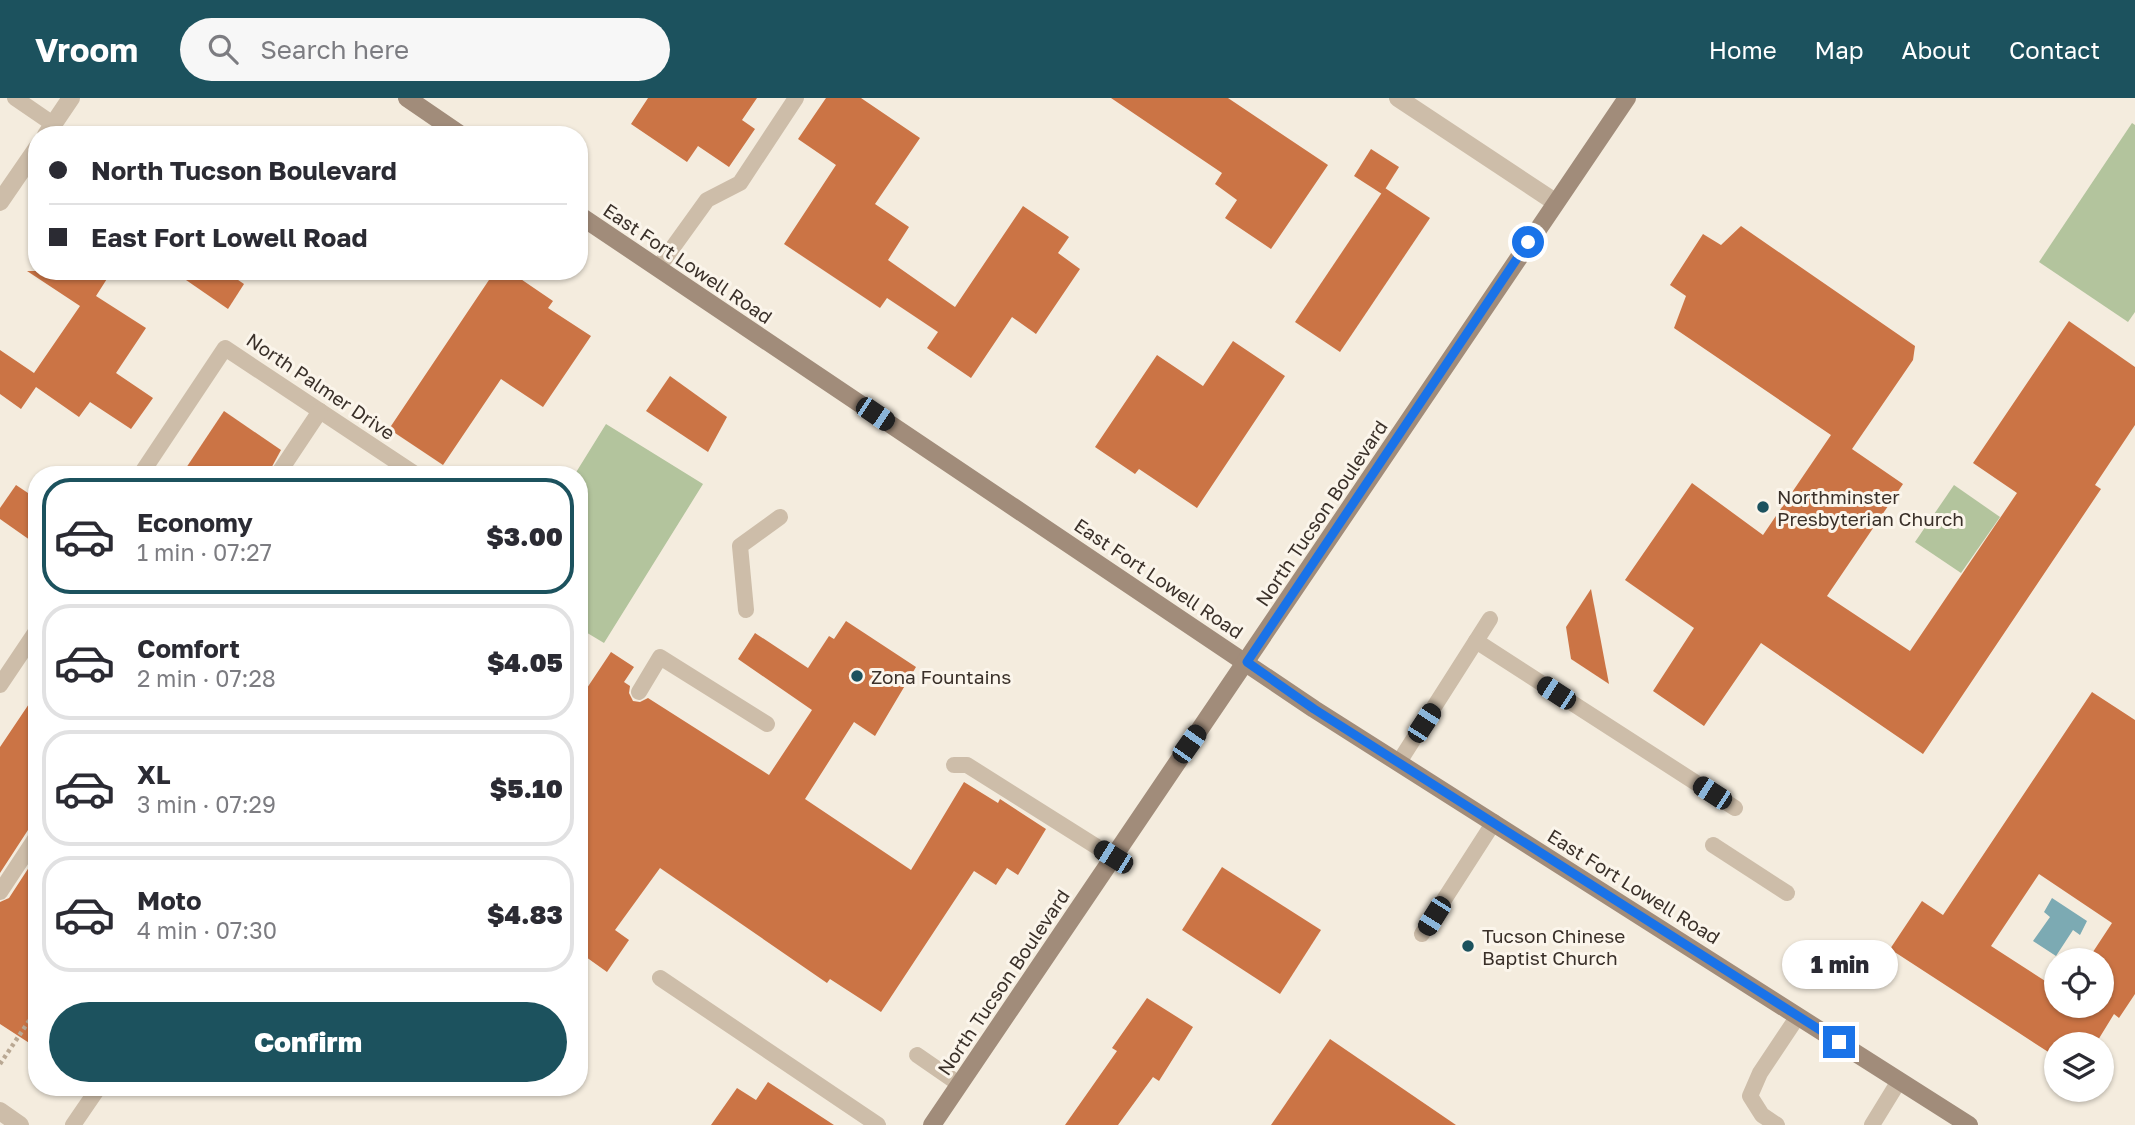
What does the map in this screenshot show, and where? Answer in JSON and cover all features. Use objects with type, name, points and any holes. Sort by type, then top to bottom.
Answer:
[{"type":"main road","points":[[407,98],[448,126]]},
{"type":"main road","name":"North Tucson Boulevard","points":[[932,1125],[1627,98]]},
{"type":"main road","name":"East Fort Lowell Road","points":[[588,221],[1399,762],[1969,1125]]},
{"type":"street","points":[[51,126],[71,98]]},
{"type":"street","points":[[1398,98],[1555,202]]},
{"type":"street","points":[[0,202],[28,161]]},
{"type":"street","points":[[0,1111],[20,1125]]},
{"type":"lane","points":[[15,98],[46,126]]},
{"type":"lane","points":[[657,268],[707,200],[740,183],[796,98]]},
{"type":"lane","name":"North Palmer Drive","points":[[146,466],[225,348],[403,466]]},
{"type":"lane","points":[[283,466],[320,411]]},
{"type":"lane","points":[[746,610],[740,546],[780,517]]},
{"type":"lane","points":[[1399,762],[1490,619]]},
{"type":"lane","points":[[1476,641],[1734,808]]},
{"type":"lane","points":[[0,685],[28,643]]},
{"type":"lane","points":[[639,692],[660,657],[767,724]]},
{"type":"lane","points":[[954,765],[967,765],[1113,857]]},
{"type":"lane","points":[[1422,934],[1494,822]]},
{"type":"lane","points":[[1713,845],[1787,893]]},
{"type":"lane","points":[[0,892],[28,850]]},
{"type":"lane","points":[[660,978],[878,1125]]},
{"type":"lane","points":[[1777,1125],[1762,1115],[1750,1096],[1760,1073],[1798,1016]]},
{"type":"lane","points":[[917,1055],[959,1084]]},
{"type":"lane","points":[[1872,1125],[1899,1081]]},
{"type":"lane","points":[[74,1125],[93,1096]]},
{"type":"path","points":[[0,1064],[28,1022]]},
{"type":"green space","points":[[2132,123],[2135,125],[2135,312],[2128,322],[2039,262]]},
{"type":"green space","points":[[606,424],[703,484],[604,643],[588,633],[588,466],[580,466]]},
{"type":"green space","points":[[1954,485],[2000,517],[1961,573],[1915,542]]},
{"type":"water","points":[[2052,898],[2087,921],[2080,935],[2073,930],[2061,948],[2044,948],[2033,941],[2050,917],[2044,912]]},
{"type":"building","points":[[648,98],[757,98],[742,120],[755,129],[729,167],[698,146],[687,162],[631,124]]},
{"type":"building","points":[[826,98],[861,98],[920,138],[875,204],[909,227],[888,260],[955,307],[1023,206],[1069,237],[1058,253],[1080,269],[1036,334],[1012,317],[971,378],[927,348],[938,332],[887,298],[880,308],[784,244],[836,165],[798,139]]},
{"type":"building","points":[[1111,98],[1228,98],[1328,165],[1271,249],[1225,218],[1237,200],[1215,184],[1222,173]]},
{"type":"building","points":[[1371,149],[1399,167],[1382,194],[1354,176]]},
{"type":"building","points":[[1385,188],[1430,218],[1340,352],[1295,322]]},
{"type":"building","points":[[1741,226],[1915,346],[1913,360],[1852,449],[1903,484],[1827,596],[1910,651],[2017,493],[1973,463],[2069,321],[2135,367],[2135,425],[2095,485],[2101,489],[1923,754],[1761,643],[1704,726],[1653,691],[1694,628],[1625,580],[1692,483],[1763,535],[1831,435],[1674,328],[1686,296],[1670,285],[1703,234],[1721,245]]},
{"type":"building","points":[[41,280],[106,280],[96,296],[146,328],[116,373],[153,398],[131,429],[90,402],[79,417],[36,387],[21,409],[0,394],[0,350],[34,373],[80,306]]},
{"type":"building","points":[[186,280],[238,280],[244,284],[228,309]]},
{"type":"building","points":[[489,280],[522,280],[553,301],[548,308],[591,336],[543,407],[501,379],[443,465],[389,429]]},
{"type":"building","points":[[1233,341],[1285,376],[1197,508],[1139,469],[1135,474],[1095,447],[1157,355],[1203,386]]},
{"type":"building","points":[[670,376],[727,417],[708,452],[646,411]]},
{"type":"building","points":[[224,411],[281,450],[272,466],[187,466]]},
{"type":"building","points":[[16,485],[28,493],[28,539],[0,519],[0,508]]},
{"type":"building","points":[[1591,589],[1609,684],[1571,659],[1566,627]]},
{"type":"building","points":[[846,621],[916,667],[875,736],[854,722],[805,799],[911,870],[964,782],[998,803],[1000,799],[1046,829],[1018,875],[1007,868],[996,885],[974,871],[881,1012],[830,979],[827,983],[660,868],[615,930],[629,940],[607,972],[588,958],[588,686],[611,652],[634,667],[624,682],[630,686],[629,693],[633,701],[640,702],[648,698],[769,775],[812,710],[738,659],[755,633],[808,668],[829,636],[834,639]]},
{"type":"building","points":[[2092,692],[2135,720],[2135,994],[2119,1018],[2114,1014],[2114,948],[2096,948],[2112,923],[2039,874],[1991,946],[2044,980],[2044,1018],[2112,1018],[2103,1032],[2044,1032],[2044,1049],[1890,949],[1922,901],[1943,915]]},
{"type":"building","points":[[28,705],[28,830],[0,873],[0,747]]},
{"type":"building","points":[[1222,867],[1321,930],[1280,994],[1182,930]]},
{"type":"building","points":[[28,869],[28,1042],[0,1024],[0,902],[9,898]]},
{"type":"building","points":[[1147,998],[1193,1027],[1159,1081],[1153,1077],[1118,1125],[1065,1125],[1117,1051],[1112,1048]]},
{"type":"building","points":[[1330,1039],[1456,1125],[1271,1125]]},
{"type":"building","points":[[768,1082],[834,1125],[711,1125],[737,1088],[756,1100]]},
{"type":"place","name":"Northminster Presbyterian Church","points":[[1763,507]]},
{"type":"place","name":"Zona Fountains","points":[[857,676]]},
{"type":"place","name":"Tucson Chinese Baptist Church","points":[[1468,946]]},
{"type":"route","points":[[1528,242],[1247,662],[1314,709],[1839,1042]]}]
